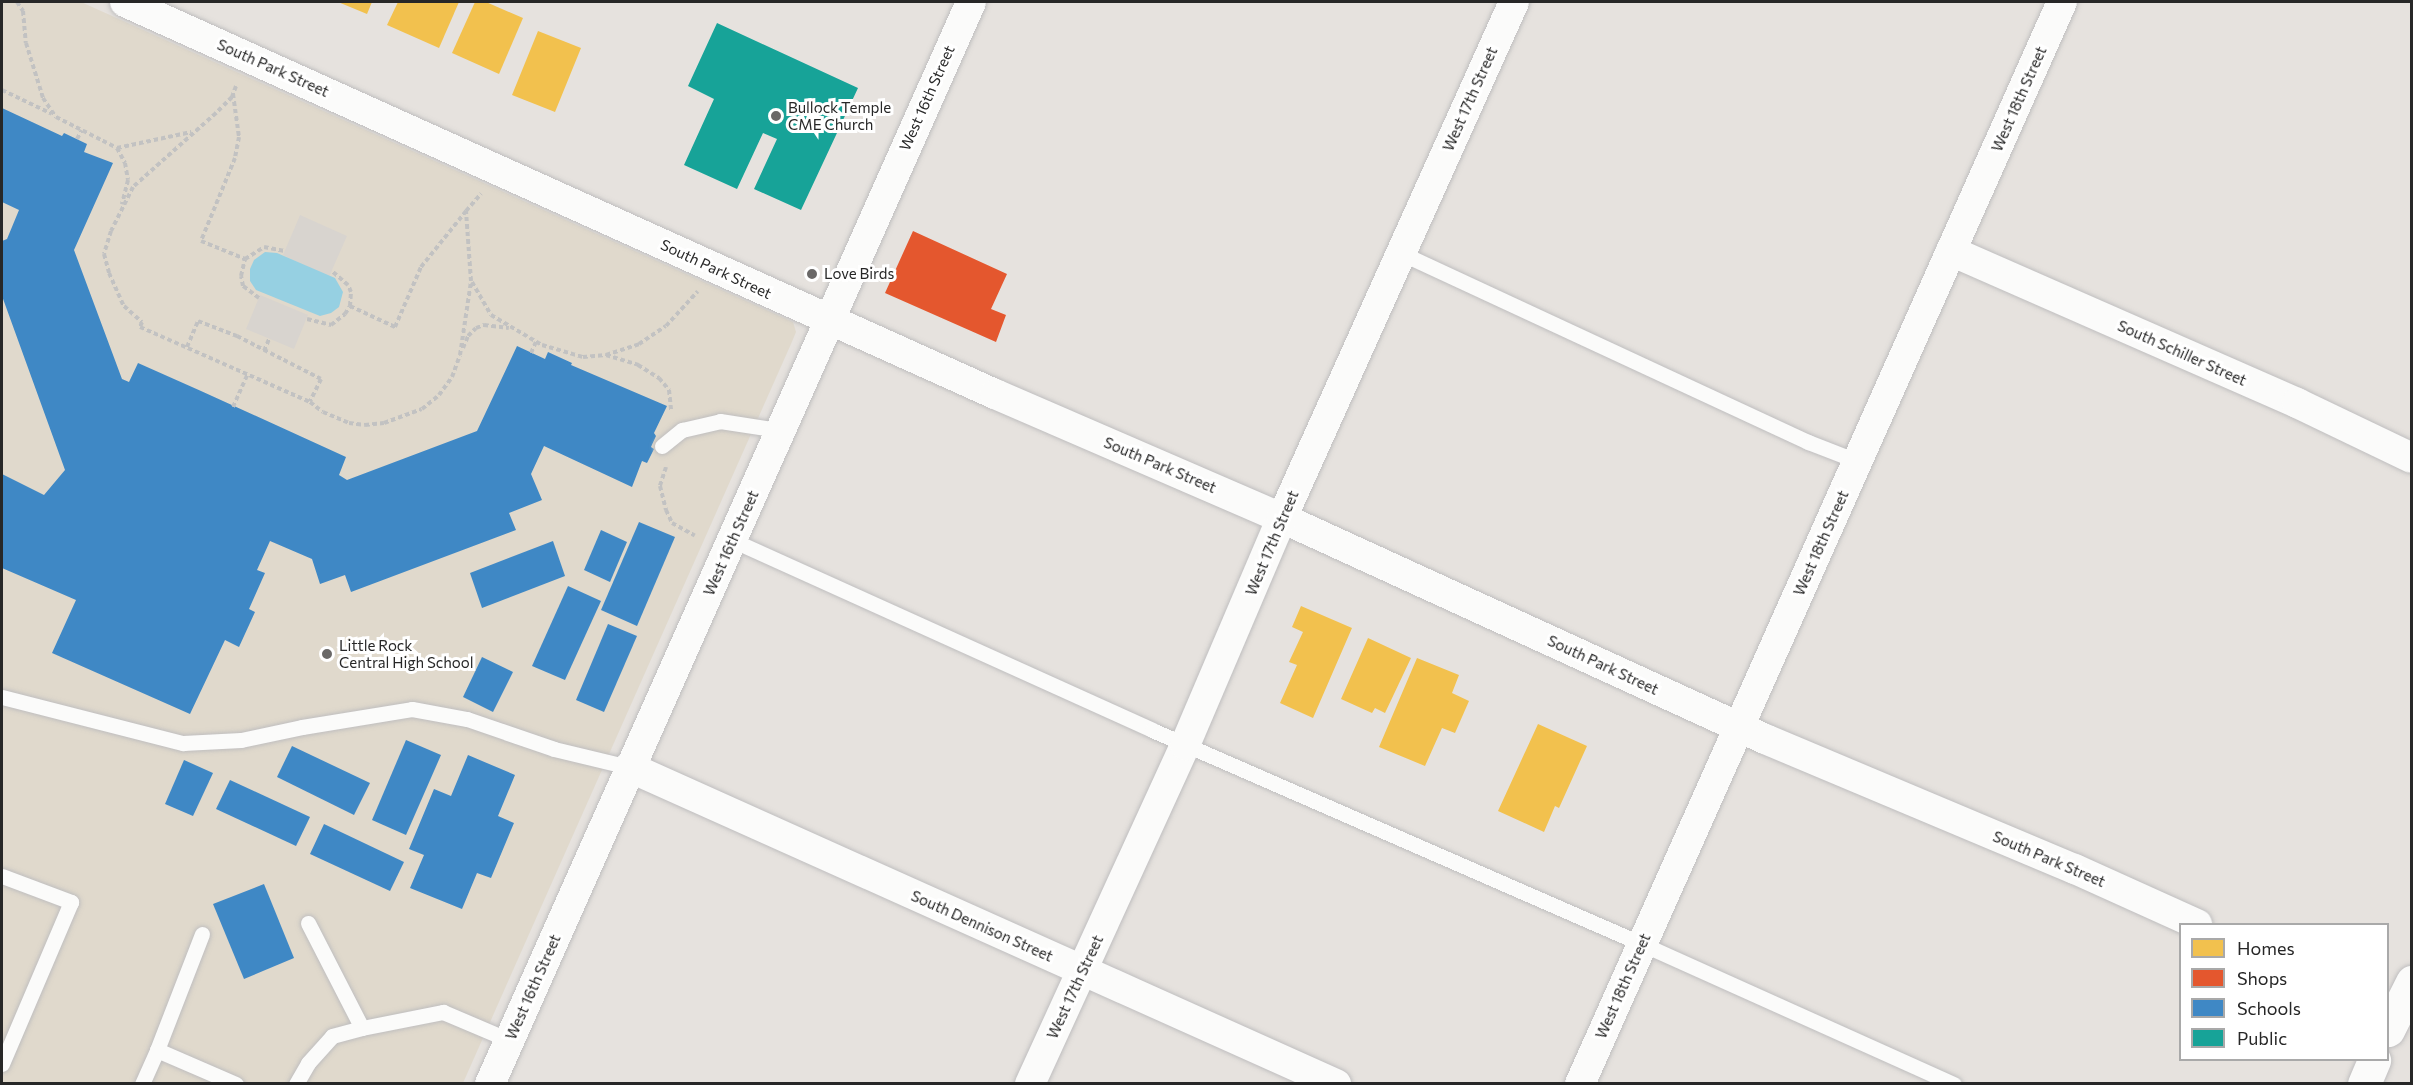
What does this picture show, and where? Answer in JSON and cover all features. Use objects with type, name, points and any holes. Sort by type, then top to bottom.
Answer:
[{"type":"main road","points":[[2390,1020],[2412,982]]},
{"type":"main road","points":[[2364,1083],[2373,1061]]},
{"type":"street","name":"South Park Street","points":[[125,2],[494,166],[713,268],[995,394],[1282,518],[1739,726],[2195,923]]},
{"type":"street","name":"West 16th Street","points":[[490,1083],[971,2]]},
{"type":"street","name":"West 17th Street","points":[[1030,1083],[1185,745],[1282,518],[1514,2]]},
{"type":"street","name":"West 18th Street","points":[[1580,1083],[2062,2]]},
{"type":"street","name":"South Schiller Street","points":[[1951,251],[2297,403],[2412,458]]},
{"type":"street","name":"South Dennison Street","points":[[629,767],[1336,1083]]},
{"type":"lane","points":[[1401,253],[1808,442],[1857,461]]},
{"type":"lane","points":[[667,442],[682,430],[720,421],[779,430]]},
{"type":"lane","points":[[732,540],[1185,745],[1954,1083]]},
{"type":"lane","points":[[2,697],[183,744],[241,740],[302,727],[412,709],[467,719],[554,749],[629,767]]},
{"type":"lane","points":[[2,876],[70,902],[2,1064]]},
{"type":"lane","points":[[308,923],[362,1028]]},
{"type":"lane","points":[[142,1083],[202,934]]},
{"type":"lane","points":[[296,1083],[308,1062],[332,1036],[362,1028],[443,1012],[509,1040]]},
{"type":"lane","points":[[157,1050],[237,1083]]},
{"type":"path","points":[[17,2],[23,11],[26,43],[43,98],[52,114]]},
{"type":"path","points":[[119,214],[133,187],[233,94],[237,85]]},
{"type":"path","points":[[2,90],[117,148],[125,163],[128,180],[105,254],[114,291],[124,306],[142,322],[140,327],[309,402],[323,412],[349,423],[365,425],[404,417],[422,409],[439,394],[452,377],[468,336],[476,328],[495,325],[512,329]]},
{"type":"path","points":[[233,94],[239,137],[235,158],[201,241],[245,259]]},
{"type":"path","points":[[77,139],[82,130]]},
{"type":"path","points":[[117,148],[195,131]]},
{"type":"path","points":[[350,306],[395,327],[421,267],[483,193],[494,166]]},
{"type":"path","points":[[460,355],[471,281],[466,211]]},
{"type":"path","points":[[259,298],[243,286],[241,276],[245,259],[264,247],[285,251]]},
{"type":"path","points":[[471,281],[491,315],[536,342],[583,357],[606,355],[639,344],[666,326],[696,294],[713,268]]},
{"type":"path","points":[[307,319],[330,325],[345,314],[350,306],[351,292],[348,285],[332,271]]},
{"type":"path","points":[[187,347],[198,321],[237,336],[321,379],[309,402]]},
{"type":"path","points":[[264,351],[269,339]]},
{"type":"path","points":[[531,353],[536,342]]},
{"type":"path","points":[[606,355],[638,365],[669,390],[671,408],[665,432],[667,442],[659,451],[666,468],[660,493],[672,523],[695,536]]},
{"type":"path","points":[[233,406],[247,375]]},
{"type":"shaded area","name":"Little Rock Central High School","points":[[2,2],[81,2],[793,322],[796,332],[791,344],[463,1083],[2,1084]]},
{"type":"shaded area","points":[[300,215],[347,236],[329,277],[283,255]]},
{"type":"shaded area","points":[[260,295],[308,315],[294,349],[246,329]]},
{"type":"water","points":[[265,252],[277,253],[335,278],[343,292],[339,307],[331,313],[320,316],[256,290],[250,281],[250,269],[254,260]]},
{"type":"building: Homes","points":[[338,2],[372,2],[367,14]]},
{"type":"building: Homes","points":[[398,2],[459,2],[439,48],[387,25]]},
{"type":"building: Homes","points":[[475,2],[486,2],[523,18],[499,74],[452,53]]},
{"type":"building: Homes","points":[[538,31],[581,48],[555,112],[512,95]]},
{"type":"building: Homes","points":[[1301,606],[1352,628],[1313,718],[1280,703],[1297,665],[1289,662],[1303,632],[1292,627]]},
{"type":"building: Homes","points":[[1368,638],[1411,658],[1385,713],[1375,708],[1372,713],[1341,699]]},
{"type":"building: Homes","points":[[1417,658],[1459,675],[1452,693],[1469,701],[1455,733],[1442,728],[1425,766],[1379,747]]},
{"type":"building: Homes","points":[[1538,724],[1587,746],[1559,808],[1555,806],[1544,832],[1498,811]]},
{"type":"building: Shops","points":[[913,231],[1007,274],[991,309],[1006,315],[996,342],[885,293]]},
{"type":"building: Schools","name":"Little Rock Central High School","points":[[2,108],[62,136],[64,133],[87,144],[84,152],[113,163],[74,250],[122,379],[129,382],[138,363],[201,391],[346,457],[339,475],[347,480],[477,431],[517,346],[545,359],[548,352],[572,363],[571,365],[667,406],[654,433],[656,436],[651,447],[654,449],[647,463],[642,461],[632,487],[544,446],[531,474],[542,500],[509,513],[516,530],[351,592],[345,575],[320,584],[312,559],[270,541],[257,570],[265,573],[249,609],[255,612],[239,647],[225,640],[190,714],[52,653],[76,600],[2,568],[2,474],[44,495],[65,470],[2,296],[2,241],[7,239],[19,210],[2,202]]},
{"type":"building: Schools","points":[[639,522],[675,537],[637,626],[601,610]]},
{"type":"building: Schools","points":[[601,530],[627,542],[610,582],[584,570]]},
{"type":"building: Schools","points":[[553,541],[565,576],[482,608],[470,573]]},
{"type":"building: Schools","points":[[568,586],[601,601],[565,680],[532,666]]},
{"type":"building: Schools","points":[[608,624],[637,636],[604,712],[576,700]]},
{"type":"building: Schools","points":[[482,657],[513,672],[493,712],[463,697]]},
{"type":"building: Schools","points":[[406,740],[441,755],[406,835],[372,820]]},
{"type":"building: Schools","points":[[292,746],[370,783],[354,815],[277,777]]},
{"type":"building: Schools","points":[[468,755],[515,775],[498,816],[514,823],[491,878],[477,873],[462,909],[410,888],[424,855],[409,849],[434,789],[451,796]]},
{"type":"building: Schools","points":[[184,760],[213,773],[193,816],[165,804]]},
{"type":"building: Schools","points":[[230,780],[310,817],[296,846],[216,809]]},
{"type":"building: Schools","points":[[324,824],[404,862],[390,891],[310,854]]},
{"type":"building: Schools","points":[[264,884],[294,958],[244,979],[213,904]]},
{"type":"building: Public","name":"Bullock Temple CME Church","points":[[717,23],[858,88],[801,210],[754,189],[777,139],[763,133],[737,189],[684,165],[714,99],[688,86]]},
{"type":"place","name":"Bullock Temple CME Church","points":[[776,116]]},
{"type":"place","name":"Love Birds","points":[[812,274]]},
{"type":"place","name":"Little Rock Central High School","points":[[327,654]]}]
